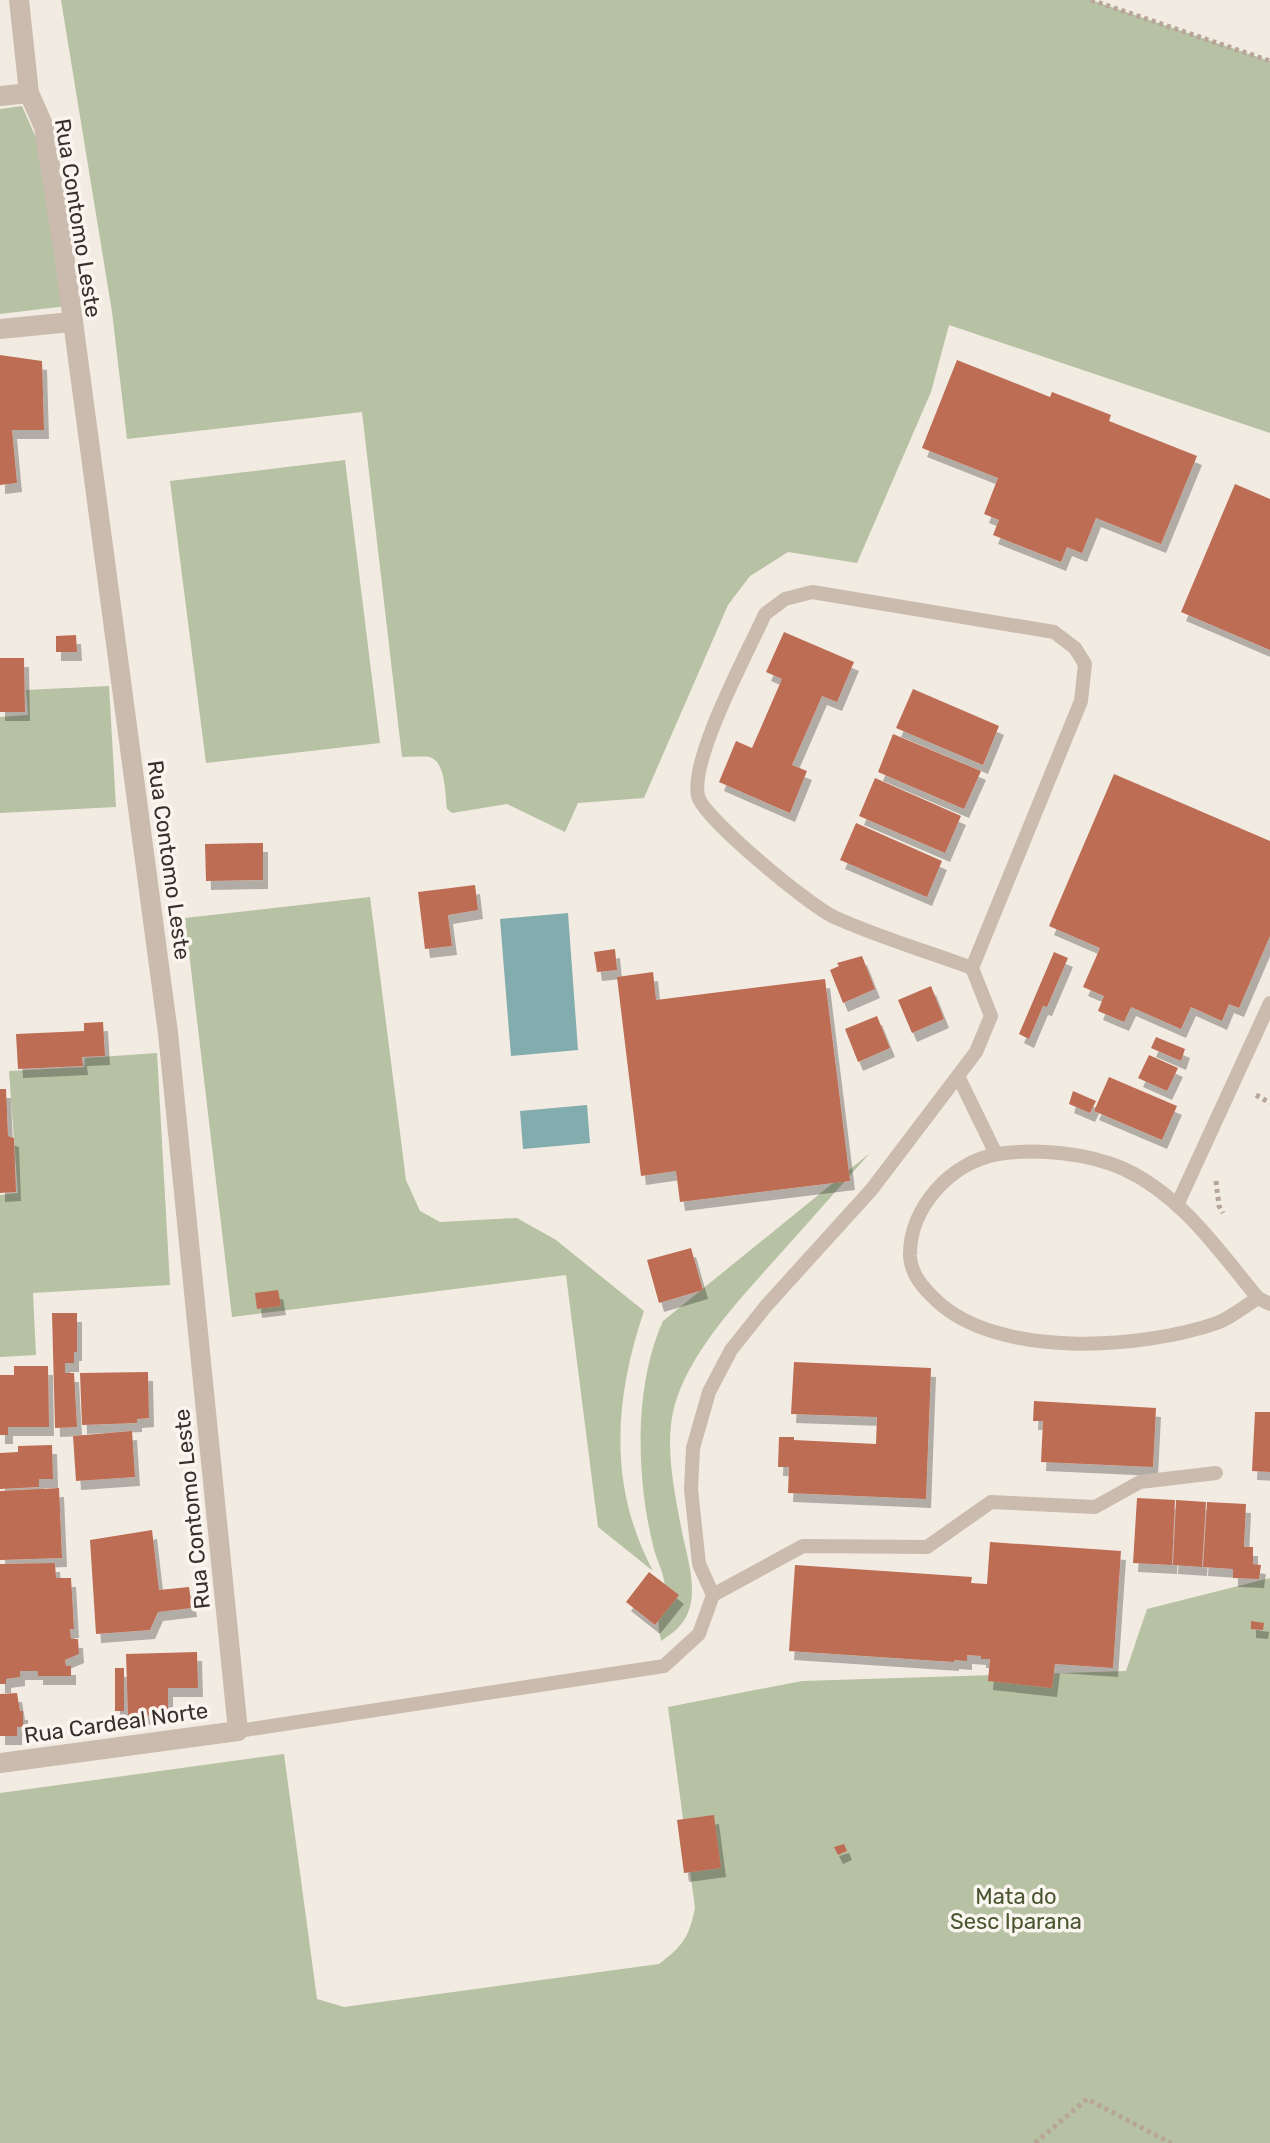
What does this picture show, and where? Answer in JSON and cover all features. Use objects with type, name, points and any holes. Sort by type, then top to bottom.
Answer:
[{"type":"street","name":"Rua Contomo Leste","points":[[19,0],[29,93],[44,127],[64,254],[168,1033],[238,1731]]},
{"type":"street","points":[[0,96],[29,93]]},
{"type":"street","points":[[0,329],[71,322]]},
{"type":"street","name":"Rua Cardeal Norte","points":[[0,1763],[238,1731]]},
{"type":"lane","points":[[713,1595],[699,1564],[691,1489],[693,1448],[709,1392],[731,1350],[766,1306],[872,1189],[976,1052],[991,1016],[972,968],[1081,701],[1085,664],[1075,648],[1054,632],[812,592],[785,599],[765,614],[700,758],[698,795],[707,813],[736,842],[831,916],[972,968]]},
{"type":"lane","points":[[1178,1203],[1270,1003]]},
{"type":"lane","points":[[958,1076],[996,1154]]},
{"type":"lane","points":[[1032,1152],[1081,1157],[1123,1169],[1178,1203],[1264,1301],[1220,1322],[1175,1334],[1114,1343],[1044,1342],[984,1329],[953,1316],[914,1275],[910,1256],[921,1209],[937,1188],[960,1170],[996,1154],[1032,1152]]},
{"type":"lane","points":[[238,1731],[664,1666],[699,1634],[713,1595],[803,1546],[927,1547],[991,1502],[1095,1507],[1140,1482],[1216,1473]]},
{"type":"path","points":[[1091,0],[1270,61]]},
{"type":"path","points":[[1252,1092],[1270,1103]]},
{"type":"path","points":[[1215,1177],[1219,1206],[1229,1224]]},
{"type":"path","points":[[1035,2143],[1087,2099],[1171,2143]]},
{"type":"green space","points":[[61,0],[1091,0],[1270,61],[1270,433],[949,325],[931,392],[857,563],[788,552],[750,576],[728,605],[644,798],[578,803],[565,832],[507,804],[452,813],[447,809],[439,764],[429,757],[402,757],[362,412],[127,439],[112,312]]},
{"type":"green space","points":[[22,106],[51,172],[67,306],[0,314],[0,109]]},
{"type":"green space","points":[[345,460],[380,743],[206,763],[170,481]]},
{"type":"green space","points":[[109,686],[116,807],[0,813],[0,717],[28,715],[26,690]]},
{"type":"green space","points":[[370,897],[406,1180],[420,1211],[440,1222],[517,1218],[556,1240],[644,1311],[626,1377],[620,1442],[628,1507],[653,1571],[598,1527],[566,1275],[232,1317],[185,918]]},
{"type":"green space","points":[[157,1053],[170,1285],[33,1293],[36,1355],[0,1357],[0,1195],[18,1193],[9,1071],[84,1067],[85,1058]]},
{"type":"green space","points":[[870,1153],[733,1307],[703,1348],[680,1390],[673,1412],[670,1457],[692,1591],[684,1620],[661,1641],[658,1619],[665,1585],[647,1518],[641,1432],[647,1373],[663,1321]]},
{"type":"green space","name":"Mata do Sesc Iparana","points":[[1270,1578],[1270,2143],[0,2143],[0,1793],[284,1754],[317,1999],[344,2007],[659,1964],[684,1940],[695,1908],[668,1707],[802,1681],[1126,1671],[1147,1609]]},
{"type":"water","points":[[568,913],[578,1050],[511,1056],[500,919]]},
{"type":"water","points":[[587,1105],[590,1143],[523,1149],[520,1111]]},
{"type":"building","points":[[0,355],[42,361],[44,430],[12,430],[17,483],[0,485]]},
{"type":"building","points":[[957,360],[1050,397],[1052,392],[1111,415],[1109,421],[1197,456],[1161,544],[1096,518],[1082,553],[1067,547],[1061,562],[993,535],[999,520],[984,514],[998,478],[922,448]]},
{"type":"building","points":[[1235,484],[1270,499],[1270,650],[1181,612]]},
{"type":"building","points":[[784,632],[854,662],[837,702],[822,696],[792,765],[807,771],[790,813],[719,782],[736,741],[752,748],[782,679],[766,672]]},
{"type":"building","points":[[76,635],[77,652],[56,652],[56,636]]},
{"type":"building","points":[[0,658],[24,658],[25,712],[0,712]]},
{"type":"building","points":[[913,689],[999,726],[983,765],[896,728]]},
{"type":"building","points":[[893,734],[981,771],[964,809],[878,772]]},
{"type":"building","points":[[1114,774],[1270,841],[1270,936],[1239,1008],[1229,1004],[1222,1021],[1191,1007],[1181,1029],[1131,1007],[1124,1022],[1098,1011],[1104,996],[1083,987],[1100,948],[1049,926]]},
{"type":"building","points":[[875,778],[961,816],[945,853],[859,816]]},
{"type":"building","points":[[856,823],[942,861],[927,897],[840,860]]},
{"type":"building","points":[[263,843],[263,880],[206,881],[205,844]]},
{"type":"building","points":[[475,885],[478,910],[448,915],[452,946],[425,949],[418,892]]},
{"type":"building","points":[[615,949],[617,970],[597,972],[594,952]]},
{"type":"building","points":[[1054,952],[1068,958],[1029,1039],[1019,1034]]},
{"type":"building","points":[[862,956],[875,989],[843,1003],[830,970],[839,966],[837,963]]},
{"type":"building","points":[[653,972],[656,1000],[825,979],[850,1181],[680,1202],[676,1171],[641,1176],[617,977]]},
{"type":"building","points":[[931,986],[944,1019],[912,1033],[898,1000]]},
{"type":"building","points":[[877,1016],[890,1048],[858,1062],[845,1029]]},
{"type":"building","points":[[103,1022],[105,1056],[82,1057],[83,1066],[18,1069],[16,1034],[84,1031],[84,1023]]},
{"type":"building","points":[[1156,1037],[1185,1049],[1181,1061],[1151,1048]]},
{"type":"building","points":[[1149,1055],[1178,1068],[1167,1091],[1138,1078]]},
{"type":"building","points":[[1109,1077],[1177,1106],[1162,1140],[1094,1111]]},
{"type":"building","points":[[0,1089],[6,1089],[8,1136],[14,1138],[16,1192],[0,1193]]},
{"type":"building","points":[[1073,1091],[1096,1101],[1090,1113],[1069,1104]]},
{"type":"building","points":[[691,1248],[703,1290],[659,1303],[647,1260]]},
{"type":"building","points":[[278,1290],[281,1306],[257,1309],[255,1293]]},
{"type":"building","points":[[52,1313],[77,1313],[77,1352],[74,1352],[74,1363],[65,1363],[65,1373],[74,1373],[77,1427],[55,1428]]},
{"type":"building","points":[[794,1362],[931,1368],[926,1499],[788,1493],[789,1467],[778,1467],[779,1437],[876,1444],[877,1417],[791,1414]]},
{"type":"building","points":[[14,1366],[48,1366],[49,1427],[8,1427],[8,1435],[0,1435],[0,1375],[14,1375]]},
{"type":"building","points":[[148,1372],[149,1418],[137,1419],[137,1423],[82,1425],[80,1373]]},
{"type":"building","points":[[1034,1401],[1156,1408],[1153,1467],[1041,1462],[1043,1421],[1033,1421]]},
{"type":"building","points":[[1255,1412],[1270,1412],[1270,1472],[1252,1471]]},
{"type":"building","points":[[132,1431],[135,1477],[76,1481],[73,1436]]},
{"type":"building","points":[[52,1445],[53,1479],[39,1479],[39,1487],[0,1489],[0,1453],[18,1452],[18,1446]]},
{"type":"building","points":[[59,1488],[62,1558],[0,1560],[0,1491]]},
{"type":"building","points":[[1137,1498],[1175,1500],[1172,1565],[1133,1563]]},
{"type":"building","points":[[1176,1500],[1206,1502],[1202,1567],[1173,1565]]},
{"type":"building","points":[[1207,1502],[1246,1504],[1244,1547],[1253,1547],[1253,1564],[1261,1565],[1259,1579],[1233,1578],[1233,1569],[1203,1567]]},
{"type":"building","points":[[152,1530],[159,1590],[189,1587],[192,1608],[158,1612],[150,1630],[96,1634],[90,1540]]},
{"type":"building","points":[[990,1542],[1121,1551],[1113,1668],[1055,1664],[1052,1688],[988,1681],[990,1659],[981,1659],[981,1656],[967,1655],[967,1661],[954,1662],[789,1651],[795,1565],[972,1577],[971,1583],[987,1584]]},
{"type":"building","points":[[55,1563],[56,1578],[71,1578],[74,1629],[70,1629],[71,1639],[78,1639],[79,1654],[65,1660],[66,1666],[71,1666],[71,1676],[38,1676],[38,1671],[20,1671],[20,1677],[6,1679],[6,1684],[0,1684],[0,1564]]},
{"type":"building","points":[[649,1572],[679,1595],[655,1625],[626,1602]]},
{"type":"building","points":[[1251,1621],[1264,1623],[1263,1630],[1251,1629]]},
{"type":"building","points":[[197,1652],[198,1688],[168,1688],[168,1715],[128,1716],[126,1654]]},
{"type":"building","points":[[115,1668],[124,1668],[124,1711],[115,1711]]},
{"type":"building","points":[[17,1693],[20,1711],[23,1711],[23,1727],[17,1727],[17,1736],[0,1736],[0,1694]]},
{"type":"building","points":[[714,1815],[721,1868],[684,1873],[677,1820]]},
{"type":"building","points":[[844,1844],[847,1851],[838,1855],[834,1847]]}]
